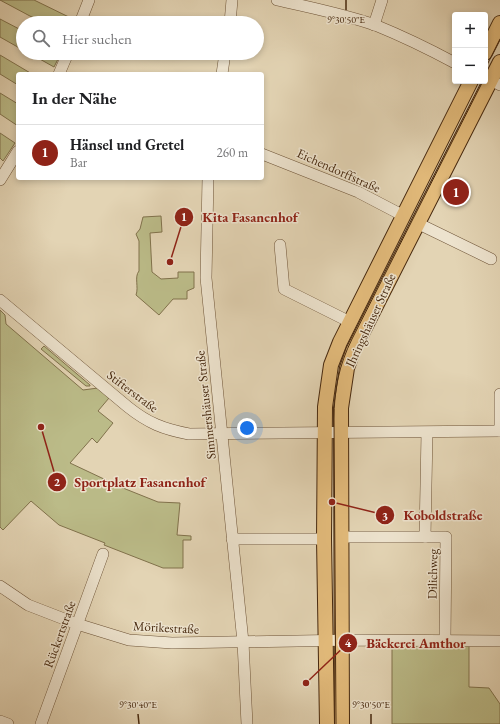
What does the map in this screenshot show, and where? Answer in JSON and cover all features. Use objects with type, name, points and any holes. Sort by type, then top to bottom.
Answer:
[{"type":"main road","points":[[488,48],[500,23]]},
{"type":"main road","name":"Ihringshäuser Straße","points":[[342,724],[341,408],[347,368],[369,318],[492,81],[500,62]]},
{"type":"main road","name":"Ihringshäuser Straße","points":[[327,724],[327,641],[324,539],[324,432],[326,387],[331,365],[350,322],[470,84]]},
{"type":"street","points":[[83,16],[89,0]]},
{"type":"street","points":[[231,16],[232,0]]},
{"type":"street","points":[[277,0],[316,4],[374,25],[409,40],[452,62]]},
{"type":"street","points":[[374,25],[382,0]]},
{"type":"street","points":[[60,72],[65,60]]},
{"type":"street","points":[[222,72],[224,60]]},
{"type":"street","points":[[0,180],[16,154]]},
{"type":"street","name":"Eichendorffstraße","points":[[264,155],[358,192],[404,216]]},
{"type":"street","name":"Simmershäuser Straße","points":[[208,180],[206,278],[246,682],[247,724]]},
{"type":"street","points":[[417,223],[491,259]]},
{"type":"street","points":[[280,245],[284,289],[350,322]]},
{"type":"street","name":"Stifterstraße","points":[[0,300],[145,420],[164,429],[188,434],[500,431]]},
{"type":"street","points":[[500,394],[500,431]]},
{"type":"street","name":"Dilichweg","points":[[427,432],[425,537],[446,537],[445,640]]},
{"type":"street","points":[[342,536],[425,537]]},
{"type":"street","points":[[232,539],[324,539]]},
{"type":"street","name":"Rückertstraße","points":[[41,724],[103,554]]},
{"type":"street","name":"Mörikestraße","points":[[0,586],[28,605],[77,624],[130,640],[172,643],[341,640],[500,641]]},
{"type":"street","points":[[0,721],[8,724]]},
{"type":"green space","points":[[0,0],[34,0],[67,16],[30,16]]},
{"type":"green space","points":[[0,19],[16,27],[16,46],[0,37]]},
{"type":"green space","points":[[0,55],[29,72],[16,72],[16,84],[0,74]]},
{"type":"green space","points":[[42,60],[58,60],[54,67]]},
{"type":"green space","points":[[0,93],[16,103],[16,125],[0,114]]},
{"type":"green space","points":[[0,133],[15,143],[3,161],[0,158]]},
{"type":"green space","points":[[161,216],[162,232],[150,233],[152,272],[161,279],[178,278],[178,272],[194,272],[194,288],[187,291],[187,299],[173,299],[159,315],[136,295],[137,276],[139,271],[139,241],[136,234],[140,229],[143,217]]},
{"type":"green space","points":[[0,310],[5,315],[6,324],[83,390],[98,388],[109,398],[98,411],[113,423],[97,443],[92,438],[70,463],[123,488],[158,502],[180,503],[177,535],[191,536],[191,540],[183,540],[183,568],[163,568],[104,545],[105,543],[59,525],[31,501],[3,530],[0,527]]},
{"type":"green space","points":[[44,346],[90,386],[86,386],[41,349]]},
{"type":"green space","points":[[469,645],[469,687],[489,688],[500,704],[500,724],[392,724],[392,646]]},
{"type":"tram line","points":[[488,63],[500,39]]},
{"type":"tram line","points":[[336,724],[334,419],[338,378],[347,349],[481,84]]},
{"type":"place","name":"Hänsel und Gretel","points":[[456,192]]},
{"type":"place","name":"Kita Fasanenhof","points":[[170,262]]},
{"type":"place","name":"Sportplatz Fasanenhof","points":[[41,427]]},
{"type":"place","name":"Koboldstraße","points":[[332,502]]},
{"type":"place","name":"Bäckerei Amthor","points":[[306,683]]}]
